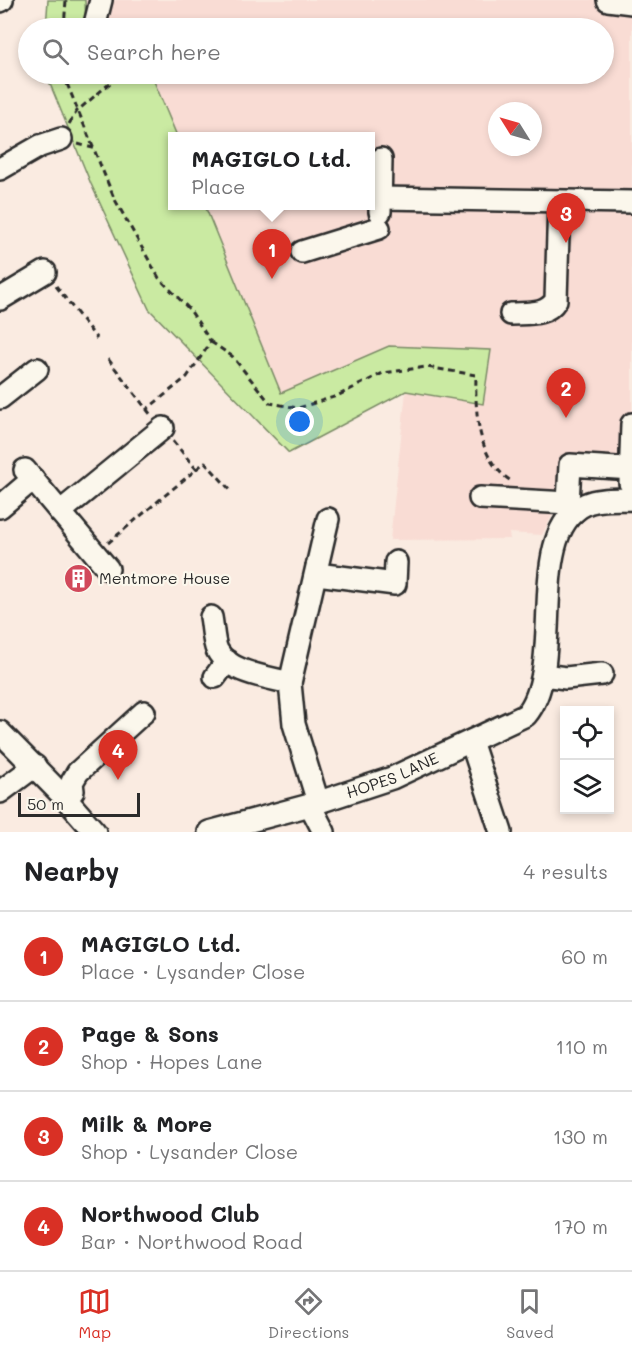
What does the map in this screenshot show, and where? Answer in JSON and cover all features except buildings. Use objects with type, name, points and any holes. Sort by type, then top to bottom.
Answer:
[{"type":"street","points":[[96,18],[101,0]]},
{"type":"street","points":[[608,0],[632,3]]},
{"type":"street","points":[[0,169],[40,146],[61,139]]},
{"type":"street","points":[[302,252],[379,233],[381,159]]},
{"type":"street","points":[[380,198],[632,202]]},
{"type":"street","points":[[511,314],[543,312],[551,308],[556,300],[559,201]]},
{"type":"street","points":[[0,299],[45,272]]},
{"type":"street","points":[[0,398],[37,369]]},
{"type":"street","points":[[480,498],[572,507],[588,503],[631,499],[632,424]]},
{"type":"street","points":[[60,512],[163,428]]},
{"type":"street","points":[[572,507],[570,465],[631,469]]},
{"type":"street","points":[[0,507],[29,475],[102,562]]},
{"type":"street","name":"HOPES LANE","points":[[209,832],[314,804],[392,778],[526,715],[534,705],[543,675],[554,541],[572,507]]},
{"type":"street","points":[[324,832],[314,804],[294,724],[290,683],[328,519]]},
{"type":"street","points":[[317,574],[395,584],[396,562]]},
{"type":"street","points":[[211,617],[221,669],[251,673],[290,683]]},
{"type":"street","points":[[543,675],[566,678],[602,673]]},
{"type":"street","points":[[66,799],[73,791],[72,782],[78,772],[144,712]]},
{"type":"street","points":[[0,732],[35,766],[94,832]]},
{"type":"street","points":[[471,741],[501,832]]},
{"type":"street","points":[[0,792],[35,766]]},
{"type":"path","points":[[65,18],[66,0]]},
{"type":"path","points":[[67,84],[96,149],[114,198],[159,278],[189,310],[212,342],[232,356],[270,403],[298,408],[337,396],[383,374],[426,367],[476,375],[476,399],[482,438],[499,473],[518,484]]},
{"type":"path","points":[[77,111],[109,84]]},
{"type":"path","points":[[45,272],[97,339]]},
{"type":"path","points":[[146,410],[187,377],[212,342]]},
{"type":"path","points":[[102,562],[205,462],[232,492]]},
{"type":"shaded area","points":[[85,0],[632,0],[632,482],[583,478],[580,492],[555,510],[542,535],[509,533],[510,539],[390,540],[406,391],[483,403],[389,346],[281,393],[207,210],[375,210],[375,132],[175,132],[155,84],[614,84],[614,18],[86,18]]},
{"type":"green space","points":[[48,0],[85,0],[86,18],[47,18]]},
{"type":"green space","points":[[50,84],[155,84],[175,132],[168,132],[168,210],[207,210],[281,393],[389,346],[491,350],[483,404],[406,391],[289,453],[149,309],[91,184]]},
{"type":"place","name":"Milk & More","points":[[566,243]]},
{"type":"place","name":"MAGIGLO Ltd.","points":[[272,279]]},
{"type":"place","name":"Page & Sons","points":[[566,418]]},
{"type":"place","name":"Mentmore House","points":[[78,578]]},
{"type":"place","name":"Northwood Club","points":[[118,780]]}]
